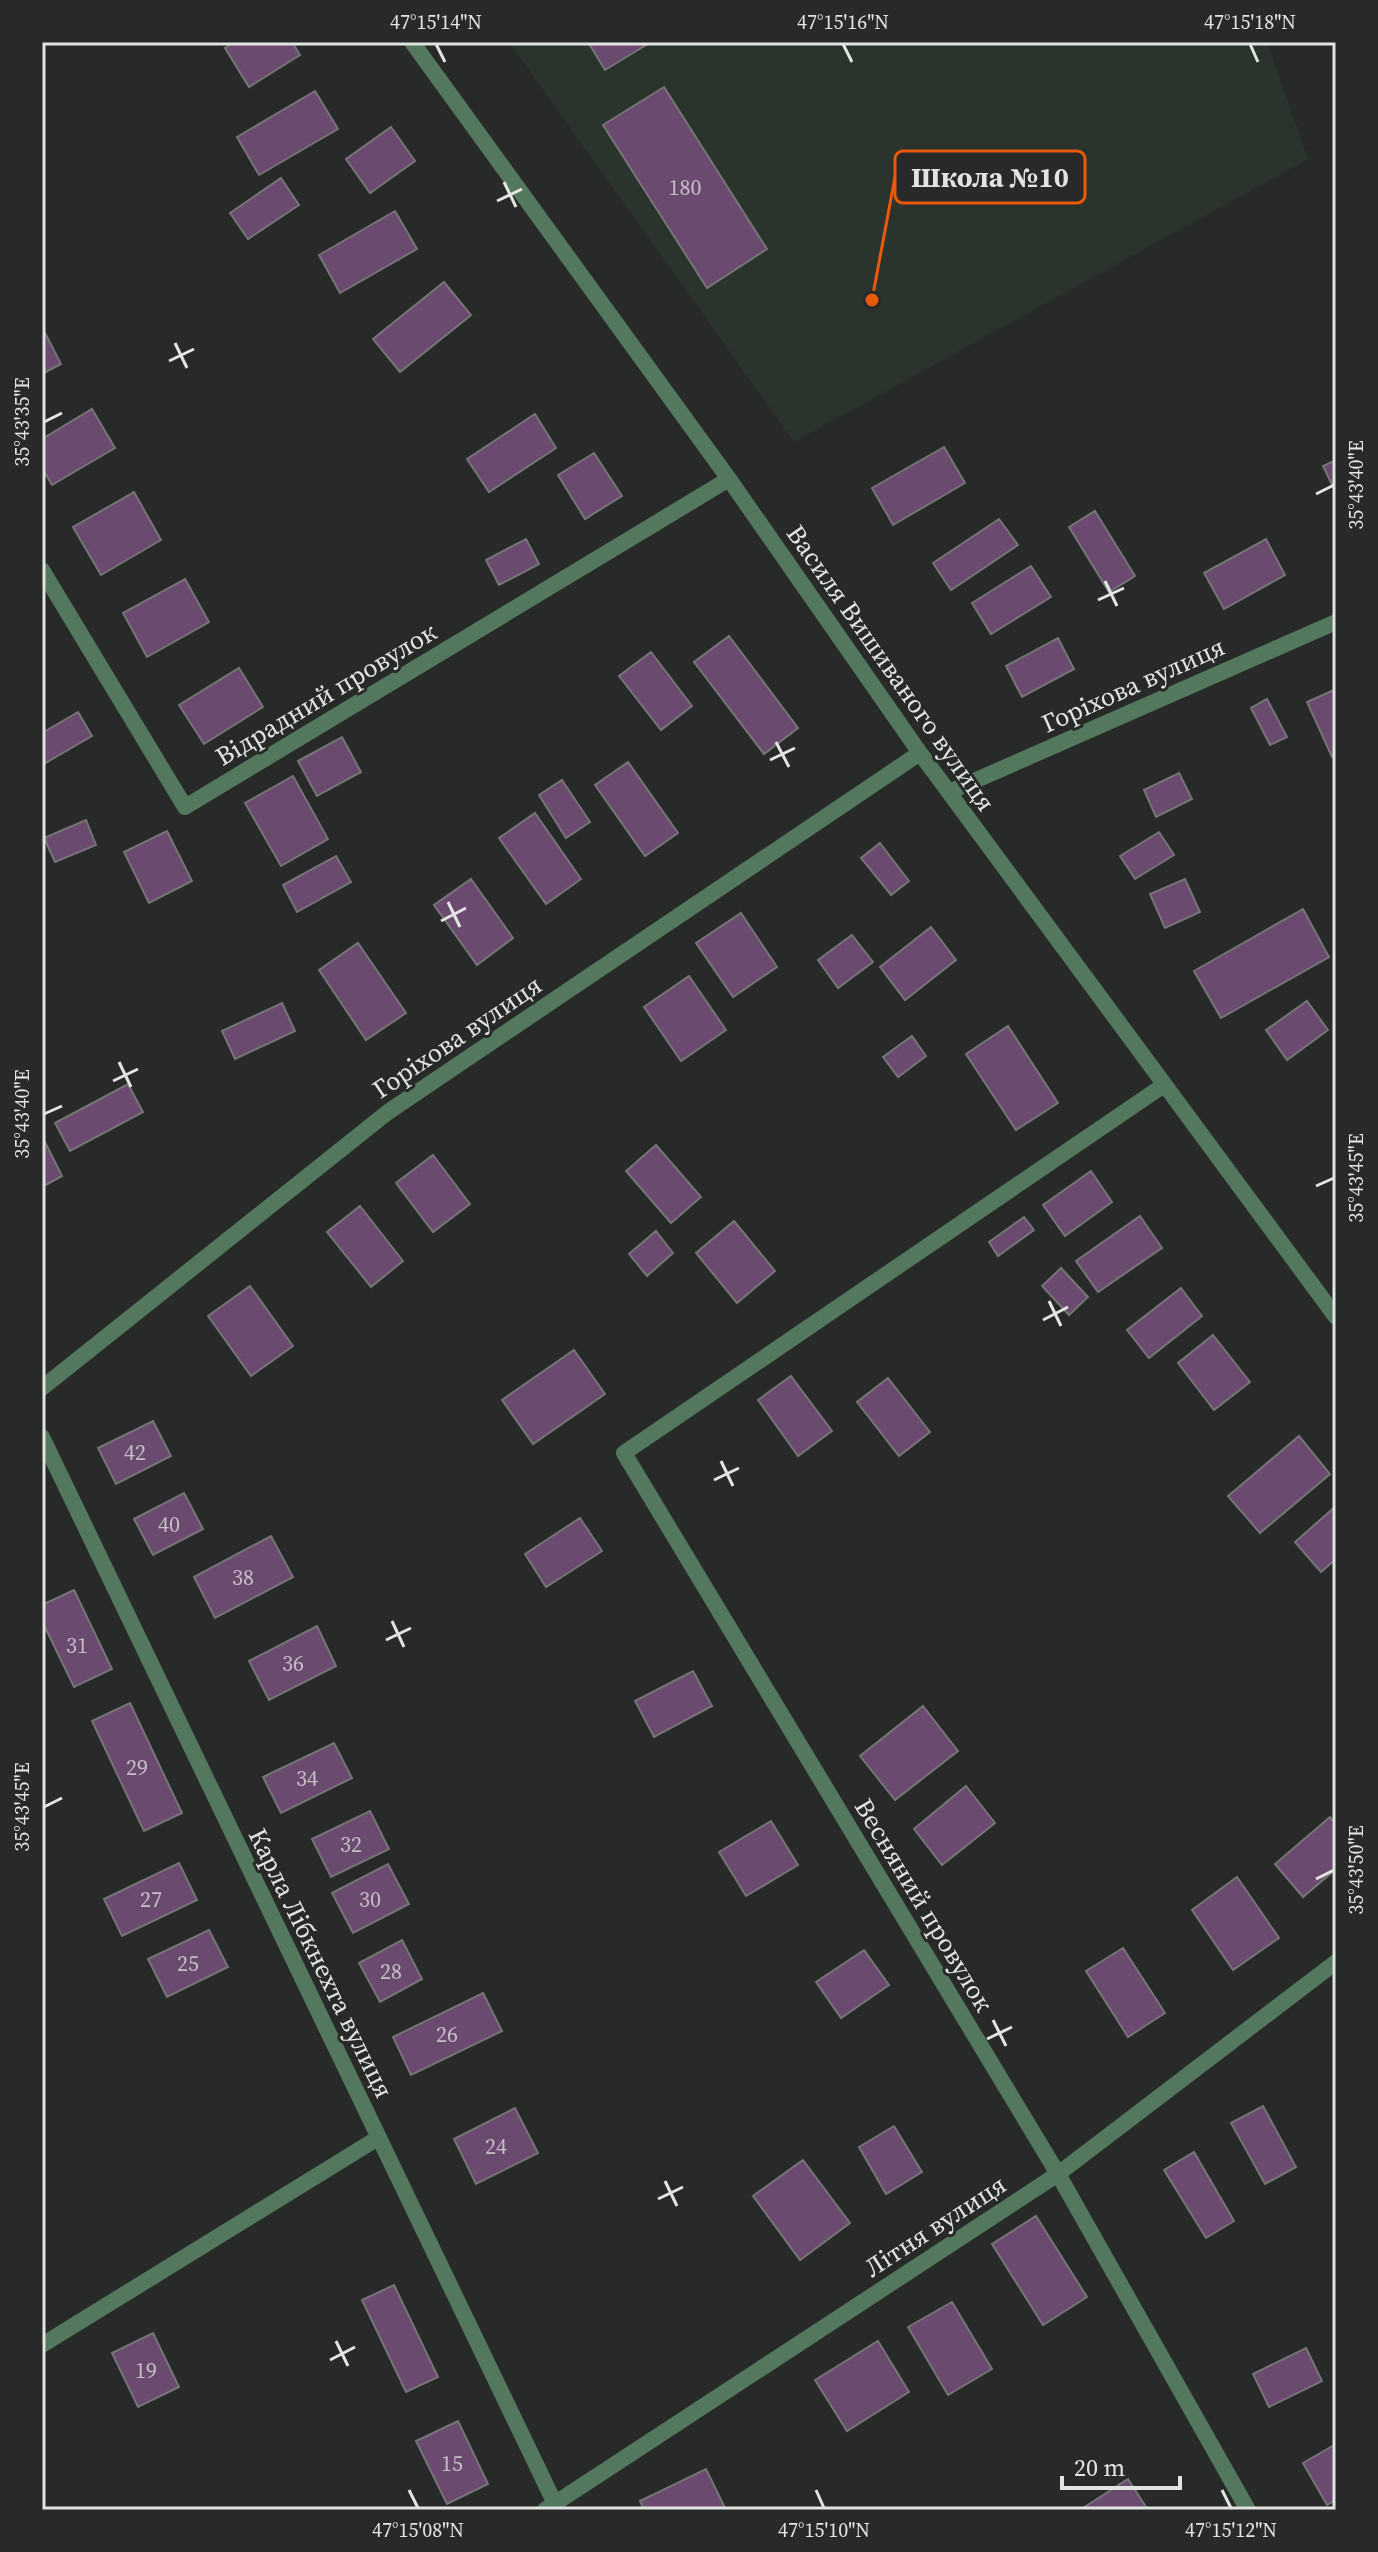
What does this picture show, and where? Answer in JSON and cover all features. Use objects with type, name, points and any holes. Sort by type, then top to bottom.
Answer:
[{"type":"street","name":"Василя Вишиваного вулиця","points":[[412,42],[729,479],[920,753],[1336,1317]]},
{"type":"street","name":"Відрадний провулок","points":[[42,570],[185,807],[729,479]]},
{"type":"street","name":"Горіхова вулиця","points":[[949,792],[1336,622]]},
{"type":"street","name":"Горіхова вулиця","points":[[42,1388],[388,1112],[920,753]]},
{"type":"street","name":"Весняний провулок","points":[[1164,1085],[624,1453],[1058,2174],[1248,2510]]},
{"type":"street","name":"Карла Лібкнехта вулиця","points":[[42,1437],[552,2508]]},
{"type":"street","name":"Літня вулиця","points":[[552,2508],[1058,2174],[1336,1962]]},
{"type":"street","points":[[42,2345],[378,2138]]},
{"type":"shaded area","points":[[509,42],[1267,42],[1308,159],[794,442]]},
{"type":"building","points":[[234,42],[292,42],[300,55],[249,87],[225,48]]},
{"type":"building","points":[[588,42],[651,42],[605,70]]},
{"type":"building","points":[[664,87],[767,249],[707,288],[603,125]]},
{"type":"building","points":[[315,91],[338,129],[259,175],[237,137]]},
{"type":"building","points":[[391,127],[415,161],[370,193],[346,159]]},
{"type":"building","points":[[281,178],[299,205],[248,239],[230,213]]},
{"type":"building","points":[[395,211],[417,249],[340,293],[319,255]]},
{"type":"building","points":[[444,282],[471,315],[400,372],[373,339]]},
{"type":"building","points":[[42,327],[61,364],[42,374]]},
{"type":"building","points":[[92,409],[115,448],[52,485],[42,468],[42,439]]},
{"type":"building","points":[[535,414],[556,448],[489,492],[467,459]]},
{"type":"building","points":[[944,447],[965,483],[893,525],[872,488]]},
{"type":"building","points":[[594,453],[622,496],[585,519],[558,475]]},
{"type":"building","points":[[1336,460],[1336,493],[1323,466]]},
{"type":"building","points":[[134,492],[161,540],[101,575],[73,527]]},
{"type":"building","points":[[1095,511],[1135,576],[1109,592],[1069,527]]},
{"type":"building","points":[[999,519],[1018,545],[951,590],[933,563]]},
{"type":"building","points":[[526,539],[539,564],[499,585],[486,560]]},
{"type":"building","points":[[1266,539],[1285,575],[1224,609],[1204,573]]},
{"type":"building","points":[[1031,566],[1051,597],[991,634],[972,603]]},
{"type":"building","points":[[185,579],[209,622],[147,657],[123,613]]},
{"type":"building","points":[[729,636],[798,728],[764,754],[694,662]]},
{"type":"building","points":[[1058,638],[1074,669],[1022,697],[1006,666]]},
{"type":"building","points":[[651,652],[692,706],[661,730],[619,676]]},
{"type":"building","points":[[239,668],[263,707],[204,744],[179,705]]},
{"type":"building","points":[[1336,689],[1336,755],[1332,757],[1307,702]]},
{"type":"building","points":[[1267,699],[1287,737],[1270,745],[1251,708]]},
{"type":"building","points":[[78,712],[92,736],[42,765],[42,733]]},
{"type":"building","points":[[342,737],[361,772],[317,796],[298,761]]},
{"type":"building","points":[[628,762],[678,833],[645,856],[595,785]]},
{"type":"building","points":[[1179,773],[1192,799],[1156,817],[1144,790]]},
{"type":"building","points":[[293,776],[328,839],[281,866],[245,803]]},
{"type":"building","points":[[562,780],[590,822],[566,838],[539,795]]},
{"type":"building","points":[[535,813],[581,879],[546,904],[499,838]]},
{"type":"building","points":[[86,820],[96,845],[55,862],[44,838]]},
{"type":"building","points":[[167,831],[192,881],[149,903],[124,852]]},
{"type":"building","points":[[1159,832],[1174,855],[1135,879],[1120,856]]},
{"type":"building","points":[[880,843],[909,881],[891,895],[861,858]]},
{"type":"building","points":[[336,856],[351,882],[297,912],[283,885]]},
{"type":"building","points":[[471,879],[513,938],[477,965],[434,905]]},
{"type":"building","points":[[1185,879],[1200,912],[1165,928],[1150,894]]},
{"type":"building","points":[[1303,909],[1329,957],[1221,1018],[1194,971]]},
{"type":"building","points":[[741,913],[777,967],[733,997],[696,943]]},
{"type":"building","points":[[931,927],[956,960],[905,1000],[880,967]]},
{"type":"building","points":[[852,935],[873,962],[838,988],[818,960]]},
{"type":"building","points":[[358,943],[406,1013],[366,1040],[319,970]]},
{"type":"building","points":[[689,976],[726,1030],[681,1061],[644,1007]]},
{"type":"building","points":[[1307,1001],[1328,1030],[1287,1060],[1266,1030]]},
{"type":"building","points":[[282,1003],[295,1031],[235,1059],[222,1031]]},
{"type":"building","points":[[1008,1026],[1058,1103],[1016,1130],[966,1054]]},
{"type":"building","points":[[912,1036],[926,1056],[898,1077],[883,1057]]},
{"type":"building","points":[[128,1084],[143,1112],[70,1151],[55,1123]]},
{"type":"building","points":[[42,1136],[62,1176],[42,1187]]},
{"type":"building","points":[[656,1145],[701,1197],[671,1223],[626,1171]]},
{"type":"building","points":[[433,1155],[470,1204],[433,1232],[396,1183]]},
{"type":"building","points":[[1091,1171],[1112,1202],[1065,1236],[1043,1205]]},
{"type":"building","points":[[360,1206],[403,1261],[371,1287],[327,1232]]},
{"type":"building","points":[[1140,1216],[1162,1248],[1098,1292],[1076,1261]]},
{"type":"building","points":[[1024,1217],[1034,1230],[998,1256],[989,1242]]},
{"type":"building","points":[[734,1221],[775,1271],[737,1303],[696,1253]]},
{"type":"building","points":[[656,1231],[673,1253],[647,1276],[629,1254]]},
{"type":"building","points":[[1061,1268],[1088,1297],[1069,1315],[1042,1286]]},
{"type":"building","points":[[250,1286],[293,1346],[251,1376],[208,1316]]},
{"type":"building","points":[[1181,1288],[1202,1316],[1149,1358],[1127,1330]]},
{"type":"building","points":[[1213,1335],[1250,1382],[1214,1410],[1178,1363]]},
{"type":"building","points":[[574,1350],[605,1394],[533,1444],[502,1400]]},
{"type":"building","points":[[791,1376],[832,1431],[798,1456],[758,1400]]},
{"type":"building","points":[[888,1378],[930,1432],[899,1456],[857,1402]]},
{"type":"building","points":[[153,1421],[171,1456],[116,1484],[98,1448]]},
{"type":"building","points":[[1299,1436],[1330,1474],[1260,1533],[1228,1496]]},
{"type":"building","points":[[184,1493],[203,1529],[153,1555],[134,1519]]},
{"type":"building","points":[[1336,1506],[1336,1559],[1321,1572],[1295,1542]]},
{"type":"building","points":[[580,1518],[602,1551],[546,1587],[525,1554]]},
{"type":"building","points":[[271,1536],[293,1577],[215,1618],[194,1577]]},
{"type":"building","points":[[74,1590],[112,1669],[74,1687],[42,1621],[42,1605]]},
{"type":"building","points":[[317,1626],[336,1666],[269,1700],[249,1661]]},
{"type":"building","points":[[693,1671],[712,1706],[654,1737],[635,1701]]},
{"type":"building","points":[[130,1703],[182,1813],[144,1831],[92,1721]]},
{"type":"building","points":[[923,1706],[958,1751],[895,1800],[860,1756]]},
{"type":"building","points":[[334,1743],[352,1778],[281,1813],[263,1777]]},
{"type":"building","points":[[966,1786],[995,1823],[942,1865],[914,1829]]},
{"type":"building","points":[[370,1811],[389,1849],[331,1877],[312,1839]]},
{"type":"building","points":[[1330,1817],[1336,1825],[1336,1869],[1303,1897],[1275,1864]]},
{"type":"building","points":[[771,1821],[798,1865],[746,1896],[719,1852]]},
{"type":"building","points":[[179,1863],[197,1900],[122,1936],[104,1899]]},
{"type":"building","points":[[388,1864],[409,1904],[353,1933],[332,1893]]},
{"type":"building","points":[[1237,1877],[1279,1938],[1233,1970],[1192,1910]]},
{"type":"building","points":[[209,1930],[228,1967],[167,1997],[148,1959]]},
{"type":"building","points":[[402,1940],[422,1979],[380,2002],[359,1963]]},
{"type":"building","points":[[1123,1948],[1165,2013],[1128,2037],[1086,1971]]},
{"type":"building","points":[[864,1950],[889,1985],[841,2018],[816,1982]]},
{"type":"building","points":[[483,1993],[502,2031],[411,2075],[393,2037]]},
{"type":"building","points":[[1263,2106],[1296,2167],[1265,2184],[1231,2123]]},
{"type":"building","points":[[515,2108],[538,2153],[476,2184],[454,2139]]},
{"type":"building","points":[[894,2126],[922,2172],[886,2194],[859,2147]]},
{"type":"building","points":[[1194,2152],[1234,2221],[1206,2238],[1164,2170]]},
{"type":"building","points":[[803,2160],[850,2223],[800,2260],[753,2196]]},
{"type":"building","points":[[1036,2216],[1087,2297],[1043,2325],[992,2244]]},
{"type":"building","points":[[394,2285],[438,2377],[406,2392],[362,2300]]},
{"type":"building","points":[[952,2302],[992,2369],[948,2395],[908,2327]]},
{"type":"building","points":[[153,2333],[179,2387],[138,2407],[112,2353]]},
{"type":"building","points":[[878,2341],[909,2392],[847,2431],[815,2380]]},
{"type":"building","points":[[1306,2348],[1322,2381],[1269,2407],[1253,2374]]},
{"type":"building","points":[[458,2421],[488,2484],[447,2504],[416,2441]]},
{"type":"building","points":[[1336,2444],[1336,2500],[1327,2505],[1303,2463]]},
{"type":"building","points":[[706,2469],[725,2508],[644,2510],[640,2501]]},
{"type":"building","points":[[1128,2479],[1148,2510],[1080,2510]]},
{"type":"place","name":"Школа №10","points":[[872,300]]}]
